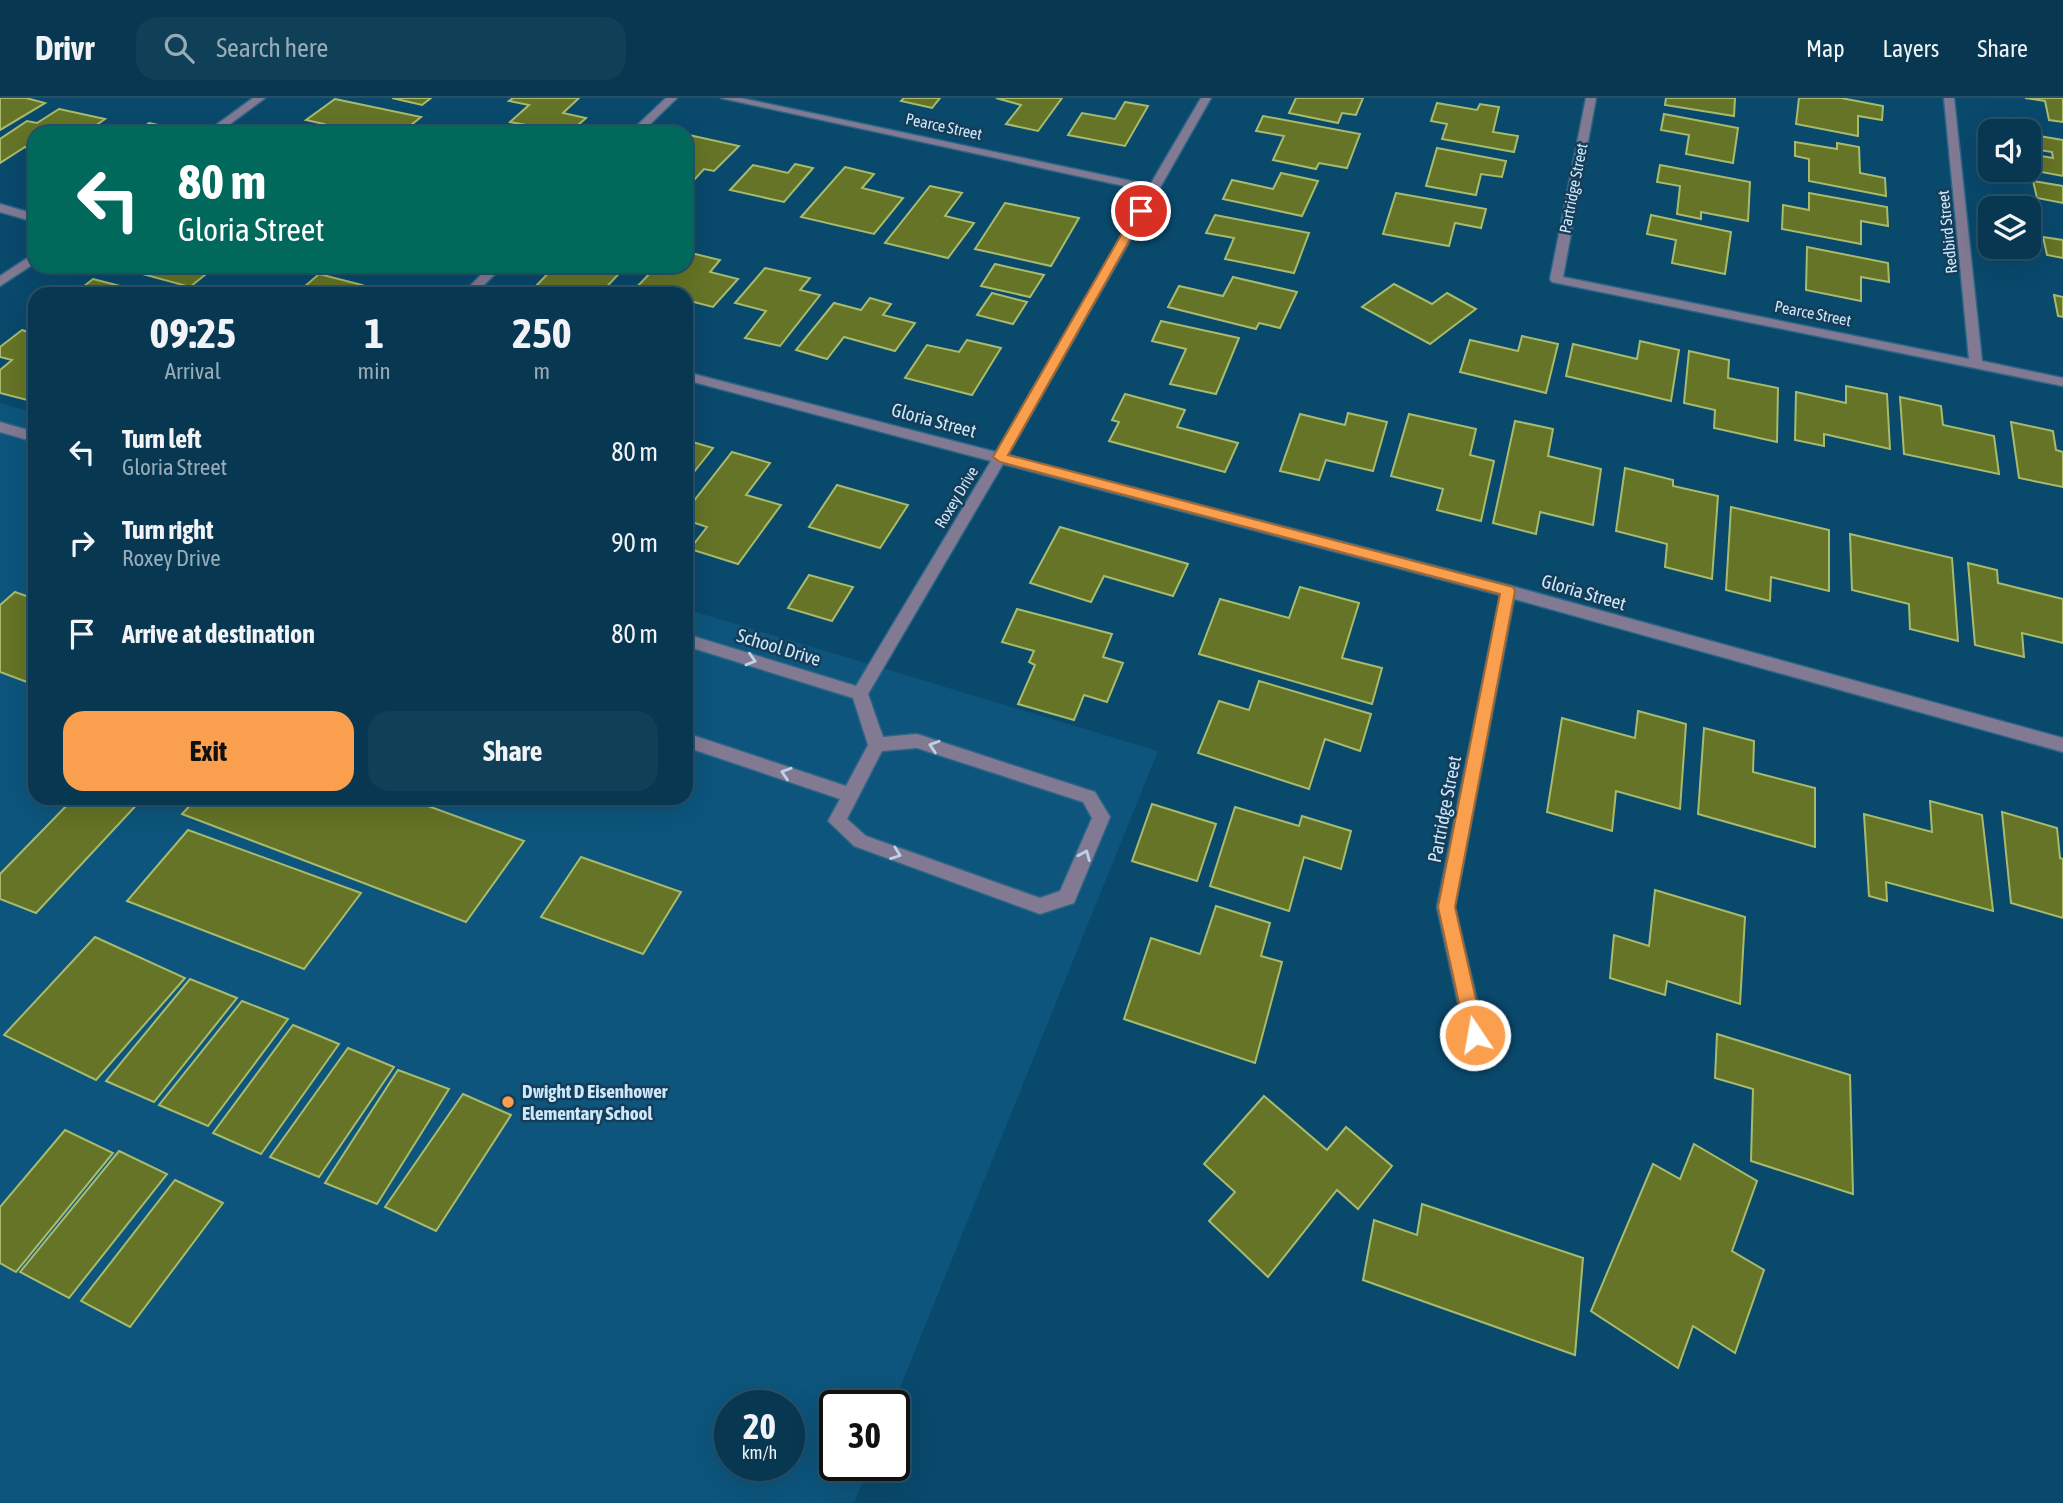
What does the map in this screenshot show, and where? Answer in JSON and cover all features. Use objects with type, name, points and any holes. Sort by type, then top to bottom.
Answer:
[{"type":"street","points":[[221,126],[260,98]]},
{"type":"street","points":[[642,126],[672,98]]},
{"type":"street","name":"Pearce Street","points":[[726,98],[1154,189]]},
{"type":"street","name":"Roxey Drive","points":[[860,694],[1206,98]]},
{"type":"street","name":"Partridge Street","points":[[1556,278],[1591,98]]},
{"type":"street","name":"Redbird Street","points":[[1949,98],[1976,364]]},
{"type":"street","points":[[0,208],[28,216]]},
{"type":"street","points":[[0,282],[28,262]]},
{"type":"street","points":[[475,287],[490,273]]},
{"type":"street","name":"Pearce Street","points":[[1556,278],[2063,382]]},
{"type":"street","name":"Gloria Street","points":[[693,378],[1508,591],[2063,745]]},
{"type":"street","points":[[0,427],[28,436]]},
{"type":"street","name":"Partridge Street","points":[[1475,1035],[1446,907],[1508,591]]},
{"type":"street","name":"School Drive","points":[[693,642],[860,694]]},
{"type":"street","points":[[860,694],[877,745],[837,821],[860,841],[1040,906],[1067,897],[1101,817],[1089,797],[917,741],[877,745]]},
{"type":"street","points":[[693,742],[851,795]]},
{"type":"shaded area","name":"Dwight D Eisenhower Elementary School","points":[[0,403],[28,411],[28,805],[693,805],[693,611],[1158,751],[899,1390],[819,1390],[819,1481],[863,1481],[854,1503],[0,1503]]},
{"type":"building","points":[[0,98],[26,98],[45,103],[0,130]]},
{"type":"building","points":[[392,98],[431,98],[422,105]]},
{"type":"building","points":[[513,98],[579,98],[563,113],[586,118],[577,126],[531,126],[510,122],[529,105],[509,101]]},
{"type":"building","points":[[904,98],[940,98],[932,108],[901,101]]},
{"type":"building","points":[[996,98],[1062,98],[1038,131],[1006,124],[1021,105]]},
{"type":"building","points":[[1296,98],[1363,98],[1356,115],[1342,113],[1338,123],[1289,113]]},
{"type":"building","points":[[1666,98],[1735,98],[1734,116],[1665,105]]},
{"type":"building","points":[[1799,98],[1841,98],[1883,106],[1882,120],[1858,116],[1858,136],[1796,124]]},
{"type":"building","points":[[2025,98],[2063,98],[2063,122],[2049,120],[2045,101]]},
{"type":"building","points":[[335,99],[421,117],[410,126],[321,126],[324,124],[306,120]]},
{"type":"building","points":[[1125,102],[1148,106],[1125,146],[1068,135],[1082,113],[1115,119]]},
{"type":"building","points":[[1437,103],[1477,110],[1480,104],[1499,107],[1493,132],[1518,136],[1514,152],[1442,139],[1447,124],[1431,121]]},
{"type":"building","points":[[59,109],[105,119],[95,126],[28,126],[28,148],[0,163],[0,139],[27,121],[37,123]]},
{"type":"building","points":[[1664,114],[1738,128],[1733,163],[1686,154],[1689,135],[1661,130]]},
{"type":"building","points":[[1263,116],[1360,134],[1347,168],[1319,163],[1316,169],[1273,160],[1284,136],[1256,131]]},
{"type":"building","points":[[693,136],[739,146],[714,171],[704,169],[695,179]]},
{"type":"building","points":[[2041,136],[2063,140],[2063,176],[2041,172],[2041,156],[2053,158],[2052,152],[2041,150]]},
{"type":"building","points":[[1795,142],[1837,149],[1837,143],[1859,147],[1860,173],[1885,178],[1886,196],[1809,181],[1809,159],[1795,156]]},
{"type":"building","points":[[1437,148],[1506,161],[1502,177],[1481,174],[1476,195],[1426,186]]},
{"type":"building","points":[[795,164],[813,168],[784,202],[730,190],[753,165],[788,173]]},
{"type":"building","points":[[1660,165],[1750,182],[1748,221],[1701,212],[1701,219],[1677,214],[1680,186],[1657,182]]},
{"type":"building","points":[[845,167],[874,174],[862,188],[903,198],[874,234],[801,217]]},
{"type":"building","points":[[1281,173],[1318,181],[1302,216],[1223,199],[1232,180],[1273,189]]},
{"type":"building","points":[[2033,182],[2063,186],[2063,203],[2037,196]]},
{"type":"building","points":[[930,186],[962,193],[945,216],[974,223],[948,258],[885,243]]},
{"type":"building","points":[[1396,193],[1486,209],[1481,228],[1455,223],[1449,246],[1383,234]]},
{"type":"building","points":[[1809,193],[1887,207],[1888,226],[1861,221],[1861,244],[1782,229],[1783,205],[1809,210]]},
{"type":"building","points":[[1005,203],[1079,218],[1051,266],[975,249]]},
{"type":"building","points":[[1215,215],[1309,233],[1294,273],[1225,259],[1234,238],[1206,233]]},
{"type":"building","points":[[1651,215],[1731,232],[1725,274],[1672,263],[1676,240],[1647,234]]},
{"type":"building","points":[[2043,237],[2063,240],[2063,258],[2047,255]]},
{"type":"building","points":[[1807,247],[1888,263],[1889,282],[1861,277],[1861,301],[1806,290]]},
{"type":"building","points":[[693,253],[720,260],[710,272],[738,279],[713,307],[693,302],[693,287],[637,287],[650,273],[693,273]]},
{"type":"building","points":[[995,264],[1044,275],[1030,297],[981,286]]},
{"type":"building","points":[[765,268],[810,278],[800,290],[820,295],[780,346],[745,338],[766,311],[735,303]]},
{"type":"building","points":[[139,273],[207,273],[190,287]]},
{"type":"building","points":[[548,273],[620,273],[606,287],[536,286]]},
{"type":"building","points":[[319,274],[362,285],[360,287],[304,287]]},
{"type":"building","points":[[1233,277],[1297,292],[1280,328],[1259,323],[1256,329],[1168,307],[1179,286],[1223,296]]},
{"type":"building","points":[[93,279],[124,287],[83,287]]},
{"type":"building","points":[[1394,284],[1432,304],[1447,293],[1476,309],[1430,344],[1362,307]]},
{"type":"building","points":[[992,293],[1027,302],[1013,324],[977,315]]},
{"type":"building","points":[[2054,295],[2063,297],[2063,317],[2058,316]]},
{"type":"building","points":[[870,298],[891,304],[883,315],[915,323],[895,351],[844,337],[827,359],[796,350],[834,303],[861,310]]},
{"type":"building","points":[[1161,321],[1239,338],[1216,394],[1170,384],[1186,349],[1152,341]]},
{"type":"building","points":[[22,330],[28,332],[28,400],[0,393],[0,370],[12,360],[0,357],[0,347]]},
{"type":"building","points":[[1522,336],[1558,344],[1546,393],[1460,372],[1470,340],[1518,351]]},
{"type":"building","points":[[967,340],[1001,348],[972,395],[905,378],[927,345],[959,352]]},
{"type":"building","points":[[1640,341],[1679,350],[1671,401],[1566,376],[1573,344],[1637,359]]},
{"type":"building","points":[[1689,351],[1729,360],[1728,378],[1778,388],[1777,442],[1714,428],[1715,410],[1684,403]]},
{"type":"building","points":[[1846,386],[1887,394],[1890,449],[1824,434],[1824,446],[1795,440],[1796,392],[1846,403]]},
{"type":"building","points":[[1125,394],[1185,410],[1177,427],[1238,443],[1225,472],[1109,441],[1119,422],[1112,420]]},
{"type":"building","points":[[1900,397],[1941,406],[1943,425],[1994,436],[1999,474],[1904,454]]},
{"type":"building","points":[[1348,413],[1387,422],[1373,471],[1326,460],[1319,480],[1280,471],[1300,414],[1345,425]]},
{"type":"building","points":[[1409,414],[1476,429],[1470,455],[1494,461],[1481,521],[1437,510],[1443,489],[1391,476]]},
{"type":"building","points":[[1515,421],[1553,429],[1548,456],[1601,469],[1593,525],[1540,512],[1536,534],[1493,523]]},
{"type":"building","points":[[2011,422],[2053,431],[2056,450],[2063,452],[2063,487],[2019,478]]},
{"type":"building","points":[[693,442],[713,448],[693,473]]},
{"type":"building","points":[[732,452],[770,463],[746,495],[781,505],[738,564],[693,550],[693,545],[707,527],[693,522],[693,502]]},
{"type":"building","points":[[1625,468],[1673,480],[1673,486],[1718,496],[1712,579],[1665,567],[1667,544],[1616,531]]},
{"type":"building","points":[[837,485],[908,505],[880,548],[809,527]]},
{"type":"building","points":[[1731,507],[1829,530],[1829,591],[1771,577],[1770,601],[1726,590]]},
{"type":"building","points":[[1060,527],[1188,564],[1173,596],[1104,576],[1091,602],[1030,583]]},
{"type":"building","points":[[1850,534],[1952,558],[1958,641],[1910,629],[1909,604],[1852,590]]},
{"type":"building","points":[[1968,563],[1997,570],[1998,583],[2063,599],[2063,643],[2022,633],[2024,657],[1975,645]]},
{"type":"building","points":[[809,575],[853,587],[832,621],[788,608]]},
{"type":"building","points":[[1300,587],[1359,603],[1342,658],[1382,668],[1372,704],[1199,654],[1220,599],[1289,618]]},
{"type":"building","points":[[15,592],[28,597],[28,682],[0,672],[0,605]]},
{"type":"building","points":[[1017,609],[1112,634],[1103,657],[1123,663],[1107,702],[1084,695],[1074,720],[1018,704],[1035,665],[1029,662],[1034,651],[1002,642]]},
{"type":"building","points":[[1259,681],[1371,714],[1360,751],[1325,739],[1309,789],[1198,753],[1219,701],[1249,710]]},
{"type":"building","points":[[1638,711],[1686,724],[1680,809],[1616,791],[1612,831],[1547,812],[1562,718],[1635,738]]},
{"type":"building","points":[[1704,728],[1754,741],[1753,772],[1815,788],[1815,847],[1698,814]]},
{"type":"building","points":[[1930,801],[1982,815],[1993,911],[1886,882],[1887,901],[1869,896],[1864,814],[1932,832]]},
{"type":"building","points":[[1152,804],[1216,824],[1197,881],[1132,861]]},
{"type":"building","points":[[67,805],[136,805],[36,913],[0,899],[0,874]]},
{"type":"building","points":[[190,805],[425,805],[524,841],[466,922],[182,814]]},
{"type":"building","points":[[1235,807],[1299,826],[1302,816],[1351,831],[1341,869],[1304,857],[1289,911],[1210,886]]},
{"type":"building","points":[[2002,812],[2057,828],[2060,858],[2063,859],[2063,918],[2011,903]]},
{"type":"building","points":[[188,830],[361,893],[304,969],[127,901]]},
{"type":"building","points":[[581,857],[681,892],[643,954],[541,917]]},
{"type":"building","points":[[1655,890],[1745,917],[1740,1004],[1667,981],[1665,995],[1610,978],[1614,935],[1649,946]]},
{"type":"building","points":[[1216,906],[1270,923],[1261,956],[1282,962],[1255,1063],[1124,1019],[1151,938],[1200,954]]},
{"type":"building","points":[[95,937],[185,978],[96,1080],[4,1035]]},
{"type":"building","points":[[190,979],[237,998],[154,1102],[106,1081]]},
{"type":"building","points":[[242,1001],[288,1019],[208,1126],[159,1105]]},
{"type":"building","points":[[293,1025],[339,1044],[261,1154],[213,1133]]},
{"type":"building","points":[[1717,1034],[1850,1075],[1853,1194],[1751,1161],[1753,1089],[1715,1078]]},
{"type":"building","points":[[348,1048],[394,1067],[319,1177],[270,1157]]},
{"type":"building","points":[[398,1070],[449,1089],[377,1204],[325,1183]]},
{"type":"building","points":[[463,1094],[511,1115],[436,1231],[385,1207]]},
{"type":"building","points":[[1264,1096],[1327,1150],[1346,1127],[1392,1166],[1358,1209],[1337,1190],[1268,1277],[1209,1221],[1235,1192],[1204,1164]]},
{"type":"building","points":[[65,1130],[113,1153],[16,1272],[0,1263],[0,1207]]},
{"type":"building","points":[[1694,1144],[1757,1181],[1732,1251],[1764,1270],[1735,1353],[1693,1326],[1678,1368],[1591,1311],[1653,1164],[1680,1179]]},
{"type":"building","points":[[119,1151],[167,1174],[69,1298],[20,1272]]},
{"type":"building","points":[[175,1180],[223,1203],[130,1327],[81,1301]]},
{"type":"building","points":[[1422,1204],[1583,1258],[1575,1355],[1363,1280],[1374,1220],[1417,1235]]},
{"type":"place","name":"Dwight D Eisenhower Elementary School","points":[[508,1102]]},
{"type":"route","points":[[1141,211],[1000,457],[1508,591],[1446,907],[1475,1035]]}]
